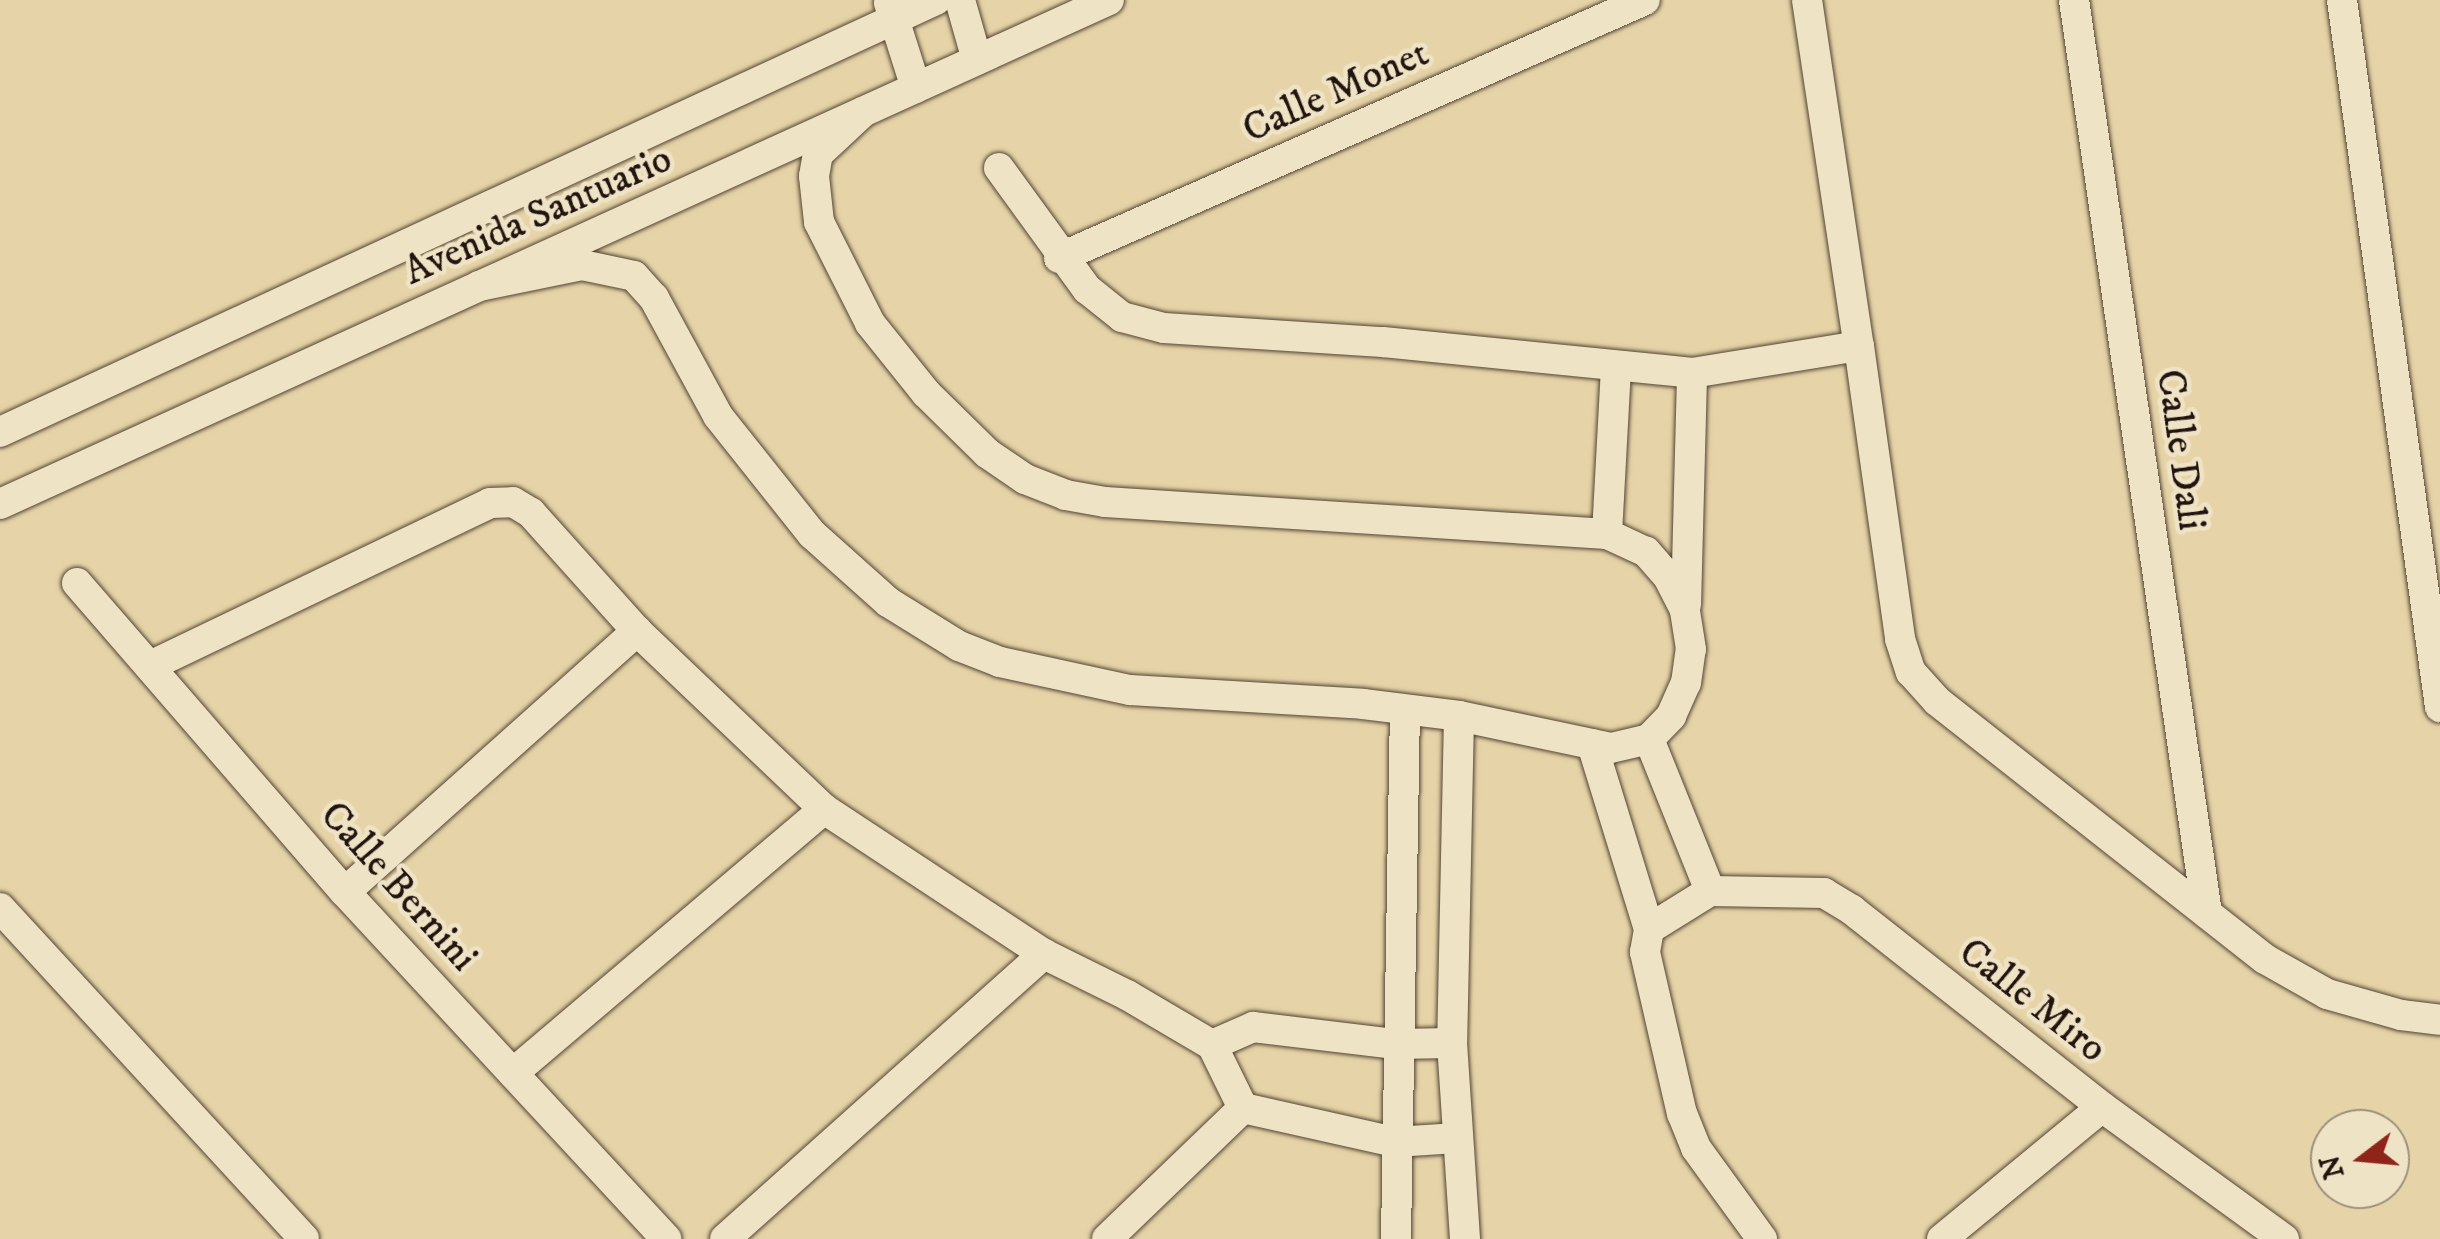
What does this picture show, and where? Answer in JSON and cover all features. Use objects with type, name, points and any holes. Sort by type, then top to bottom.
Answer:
[{"type":"street","name":"Avenida Santuario","points":[[0,432],[891,10],[936,0]]},
{"type":"street","points":[[960,0],[978,60]]},
{"type":"street","name":"Avenida Santuario","points":[[0,504],[1109,0]]},
{"type":"street","name":"Calle Monet","points":[[1060,258],[1644,0]]},
{"type":"street","points":[[1807,0],[1900,639],[1911,672],[1937,702],[2265,959],[2327,994],[2401,1015],[2440,1020]]},
{"type":"street","name":"Calle Dali","points":[[2074,0],[2207,912]]},
{"type":"street","points":[[2342,0],[2440,707]]},
{"type":"street","points":[[891,10],[916,88]]},
{"type":"street","points":[[863,112],[818,154],[815,197],[832,254],[870,323],[926,393],[987,453],[1026,479],[1066,495],[1144,507],[1607,534],[1646,552],[1669,578],[1686,610]]},
{"type":"street","points":[[999,168],[1060,258],[1086,289],[1122,317],[1164,328],[1384,342],[1616,368],[1692,372],[1859,346]]},
{"type":"street","points":[[479,286],[582,265],[634,276],[654,298],[718,416],[774,490],[863,581],[912,618],[959,646],[1042,674],[1102,686],[1459,716],[1611,748],[1648,740],[1671,716],[1686,683],[1691,649],[1686,610],[1692,372]]},
{"type":"street","points":[[1607,534],[1616,368]]},
{"type":"street","points":[[150,666],[490,503],[514,502],[532,512],[637,631],[824,809],[1044,954],[1127,995],[1212,1045],[1244,1108]]},
{"type":"street","name":"Calle Bernini","points":[[77,584],[346,892],[666,1239]]},
{"type":"street","points":[[346,892],[637,631]]},
{"type":"street","points":[[1396,1239],[1396,1044],[1405,710]]},
{"type":"street","points":[[1459,716],[1452,1043],[1464,1239]]},
{"type":"street","points":[[1648,740],[1710,891],[1649,928]]},
{"type":"street","points":[[1592,744],[1649,928],[1645,952],[1682,1114],[1696,1148],[1762,1239]]},
{"type":"street","points":[[513,1073],[824,809]]},
{"type":"street","name":"Calle Miro","points":[[1710,891],[1824,892],[2102,1107],[2144,1133],[2284,1239]]},
{"type":"street","points":[[0,908],[304,1239]]},
{"type":"street","points":[[725,1239],[1044,954]]},
{"type":"street","points":[[1212,1045],[1253,1027],[1396,1044],[1452,1043]]},
{"type":"street","points":[[1942,1239],[2102,1107]]},
{"type":"street","points":[[1244,1108],[1395,1142],[1457,1138]]},
{"type":"street","points":[[1107,1239],[1244,1108]]}]
